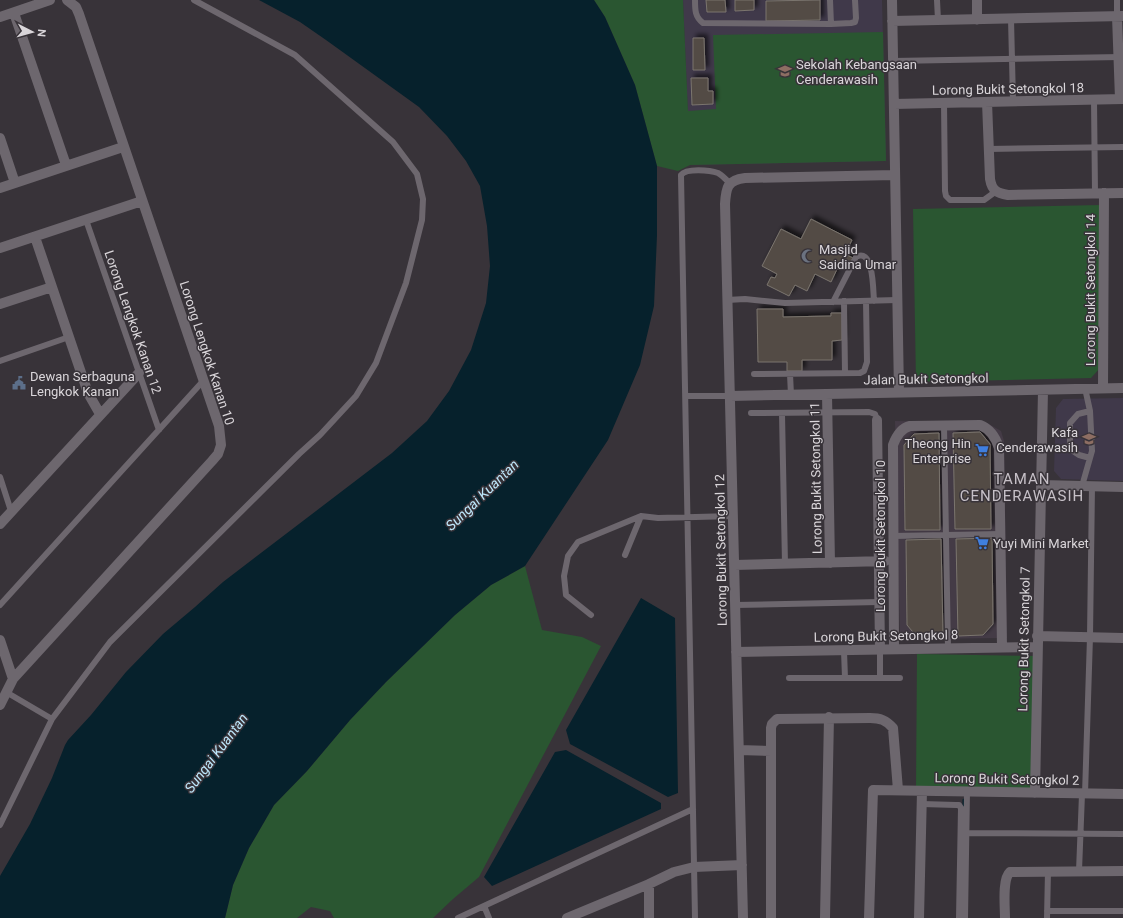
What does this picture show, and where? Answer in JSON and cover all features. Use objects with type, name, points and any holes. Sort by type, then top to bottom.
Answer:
[{"type":"street","points":[[0,17],[50,0]]},
{"type":"street","points":[[892,0],[899,392]]},
{"type":"street","points":[[977,0],[977,20]]},
{"type":"street","name":"Lorong Lengkok Kanan 10","points":[[0,705],[13,679],[218,454],[221,445],[219,426],[204,380],[123,147],[79,14],[76,7],[70,1]]},
{"type":"street","points":[[14,13],[66,166]]},
{"type":"street","points":[[892,21],[1120,16],[1121,99]]},
{"type":"street","name":"Lorong Bukit Setongkol 18","points":[[894,104],[1121,99]]},
{"type":"street","points":[[987,102],[990,179],[991,187],[996,192],[1008,195],[1123,192]]},
{"type":"street","points":[[0,138],[15,183]]},
{"type":"street","points":[[0,188],[123,147]]},
{"type":"street","points":[[730,183],[735,180],[745,178],[895,175]]},
{"type":"street","name":"Lorong Bukit Setongkol 12","points":[[730,183],[726,190],[725,204],[743,918]]},
{"type":"street","name":"Lorong Bukit Setongkol 14","points":[[1100,193],[1103,388]]},
{"type":"street","points":[[0,248],[142,201]]},
{"type":"street","points":[[35,236],[88,393],[100,414]]},
{"type":"street","points":[[0,304],[52,287]]},
{"type":"street","points":[[0,524],[100,414],[139,374]]},
{"type":"street","name":"Jalan Bukit Setongkol","points":[[730,396],[1123,388]]},
{"type":"street","name":"Lorong Bukit Setongkol 7","points":[[1035,793],[1037,636],[1042,485],[1042,390]]},
{"type":"street","name":"Lorong Bukit Setongkol 11","points":[[827,394],[830,563]]},
{"type":"street","points":[[877,420],[880,650]]},
{"type":"street","points":[[944,426],[980,425],[986,427],[997,441],[999,448],[1002,647]]},
{"type":"street","name":"Lorong Bukit Setongkol 10","points":[[894,650],[892,445],[904,428],[910,426],[944,426]]},
{"type":"street","points":[[1042,485],[1123,487]]},
{"type":"street","points":[[734,565],[893,561]]},
{"type":"street","points":[[1037,636],[1123,638]]},
{"type":"street","points":[[0,640],[13,679]]},
{"type":"street","name":"Lorong Bukit Setongkol 8","points":[[736,652],[1037,647]]},
{"type":"street","points":[[825,918],[829,717]]},
{"type":"street","points":[[772,918],[772,724],[777,719],[829,717],[880,718],[893,728],[898,790]]},
{"type":"street","points":[[739,750],[771,751]]},
{"type":"street","points":[[869,918],[873,790],[922,791]]},
{"type":"street","name":"Lorong Bukit Setongkol 2","points":[[919,918],[922,791],[1123,794]]},
{"type":"street","points":[[567,918],[674,872],[694,867],[742,865]]},
{"type":"street","points":[[1005,918],[1007,875],[1010,872],[1123,871]]},
{"type":"street","points":[[649,884],[649,918]]},
{"type":"lane","points":[[0,825],[52,719],[110,642],[299,454],[320,435],[356,396],[376,363],[406,283],[422,220],[423,199],[417,174],[393,142],[295,55],[194,0]]},
{"type":"lane","points":[[695,0],[695,12],[698,20],[703,23],[831,24],[855,22],[855,0]]},
{"type":"lane","points":[[830,0],[831,24]]},
{"type":"lane","points":[[937,0],[938,20]]},
{"type":"lane","points":[[1117,0],[1120,16]]},
{"type":"lane","points":[[1011,19],[1013,101]]},
{"type":"lane","points":[[893,61],[1121,57]]},
{"type":"lane","points":[[1094,100],[1094,148],[1100,193]]},
{"type":"lane","points":[[944,103],[946,196],[950,200],[984,200],[996,192]]},
{"type":"lane","points":[[988,149],[1123,147]]},
{"type":"lane","points":[[695,918],[681,175],[685,172],[708,170],[719,174],[730,183]]},
{"type":"lane","name":"Lorong Lengkok Kanan 12","points":[[86,220],[159,430]]},
{"type":"lane","points":[[833,302],[856,257],[860,255],[867,258],[871,266],[874,301]]},
{"type":"lane","points":[[727,300],[785,303],[897,300]]},
{"type":"lane","points":[[754,374],[860,373],[864,371],[866,367],[866,301]]},
{"type":"lane","points":[[844,302],[845,373]]},
{"type":"lane","points":[[0,361],[69,337]]},
{"type":"lane","points":[[790,374],[790,395]]},
{"type":"lane","points":[[0,605],[204,380]]},
{"type":"lane","points":[[1079,871],[1084,794],[1090,637],[1087,486],[1092,451],[1090,411],[1085,388]]},
{"type":"lane","points":[[686,396],[730,396]]},
{"type":"lane","points":[[1090,411],[1078,414],[1070,423],[1070,449],[1079,455],[1090,458]]},
{"type":"lane","points":[[751,413],[828,414],[869,412],[875,414],[877,420]]},
{"type":"lane","points":[[782,414],[785,564]]},
{"type":"lane","points":[[944,426],[948,648]]},
{"type":"lane","points":[[0,477],[12,511]]},
{"type":"lane","points":[[591,615],[566,595],[564,576],[568,556],[578,542],[641,516],[658,518],[733,516]]},
{"type":"lane","points":[[625,555],[641,516]]},
{"type":"lane","points":[[893,536],[1000,534]]},
{"type":"lane","points":[[735,605],[879,602]]},
{"type":"lane","points":[[880,650],[880,678]]},
{"type":"lane","points":[[844,651],[845,678]]},
{"type":"lane","points":[[788,678],[900,678]]},
{"type":"lane","points":[[6,692],[52,719]]},
{"type":"lane","points":[[965,918],[967,791]]},
{"type":"lane","points":[[922,804],[956,805],[961,808],[959,918]]},
{"type":"lane","points":[[458,918],[693,809]]},
{"type":"lane","points":[[966,833],[1123,834]]},
{"type":"lane","points":[[1046,918],[1048,871]]},
{"type":"lane","points":[[484,906],[489,918]]},
{"type":"lane","points":[[1047,911],[1123,911]]},
{"type":"shaded area","name":"Sekolah Kebangsaan Cenderawasih","points":[[683,0],[882,0],[886,161],[690,165]]},
{"type":"shaded area","name":"Kafa Cenderawasih","points":[[1123,398],[1123,481],[1061,479],[1054,471],[1056,408],[1063,399]]},
{"type":"shaded area","points":[[895,421],[987,423],[1001,431],[1004,441],[1007,638],[900,639]]},
{"type":"green space","name":"Sekolah Kebangsaan Cenderawasih","points":[[594,0],[683,0],[688,111],[716,109],[713,35],[883,32],[886,161],[690,165],[678,171],[657,166],[635,85],[605,17]]},
{"type":"green space","points":[[1101,205],[1100,368],[1091,378],[916,382],[913,209]]},
{"type":"green space","points":[[525,566],[542,630],[582,637],[601,646],[479,877],[433,918],[334,918],[330,911],[311,907],[297,918],[225,918],[233,885],[249,848],[274,805],[307,771],[350,720],[386,682],[455,615],[491,585]]},
{"type":"green space","points":[[917,654],[1036,656],[1033,789],[916,787]]},
{"type":"water","name":"Sungai Kuantan","points":[[259,0],[594,0],[605,17],[635,85],[657,166],[657,235],[654,306],[640,365],[608,440],[525,566],[491,585],[455,615],[386,682],[350,720],[307,771],[274,805],[249,848],[233,885],[225,918],[0,918],[0,876],[30,824],[68,740],[91,715],[126,672],[163,634],[223,582],[392,453],[427,421],[449,391],[471,350],[486,303],[490,266],[487,226],[480,186],[466,161],[447,136],[419,107],[300,22]]},
{"type":"water","points":[[641,598],[675,618],[678,793],[668,797],[570,744],[566,730]]},
{"type":"water","points":[[566,750],[661,803],[661,809],[492,886],[484,877],[555,752]]},
{"type":"building","points":[[706,0],[725,0],[726,12],[707,12]]},
{"type":"building","points":[[735,0],[754,0],[754,10],[735,11]]},
{"type":"building","points":[[820,0],[820,20],[766,21],[766,1]]},
{"type":"building","points":[[693,38],[704,38],[705,70],[693,70]]},
{"type":"building","points":[[691,78],[708,78],[708,91],[713,91],[713,104],[692,105]]},
{"type":"building","name":"Masjid Saidina Umar","points":[[811,219],[852,240],[845,254],[853,258],[847,269],[839,265],[831,282],[815,274],[807,291],[795,285],[789,296],[767,285],[771,277],[775,278],[777,274],[762,266],[781,229],[801,239]]},
{"type":"building","points":[[757,309],[783,309],[783,317],[831,316],[831,313],[842,313],[842,340],[832,341],[832,360],[802,360],[802,371],[787,371],[787,362],[758,362]]},
{"type":"building","points":[[980,432],[990,444],[991,529],[955,529],[953,433]]},
{"type":"building","points":[[939,433],[940,530],[905,530],[904,445],[914,434]]},
{"type":"building","points":[[992,538],[993,624],[983,635],[958,636],[956,539]]},
{"type":"building","points":[[941,539],[943,636],[917,637],[907,625],[906,540]]},
{"type":"waterway","points":[[964,800],[964,811]]},
{"type":"place","name":"Sekolah Kebangsaan Cenderawasih","points":[[785,71]]},
{"type":"place","name":"Masjid Saidina Umar","points":[[808,256]]},
{"type":"place","name":"Dewan Serbaguna Lengkok Kanan","points":[[19,383]]},
{"type":"place","name":"Kafa Cenderawasih","points":[[1089,439]]},
{"type":"place","name":"Theong Hin Enterprise","points":[[982,450]]},
{"type":"place","name":"Yuyi Mini Market","points":[[982,543]]},
{"type":"district","name":"TAMAN CENDERAWASIH","points":[[1022,488]]}]
